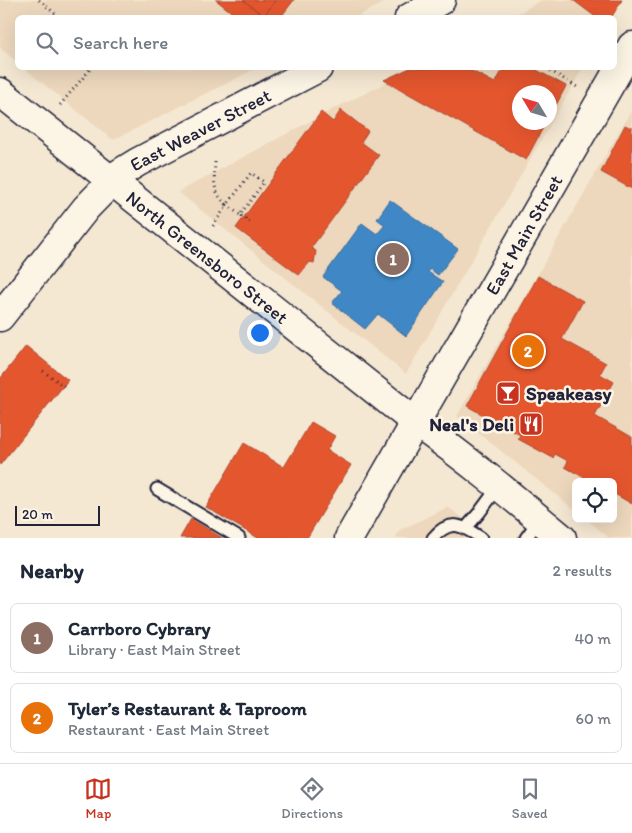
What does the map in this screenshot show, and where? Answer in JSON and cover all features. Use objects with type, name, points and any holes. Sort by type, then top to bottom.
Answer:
[{"type":"main road","points":[[414,15],[442,0]]},
{"type":"main road","name":"East Main Street","points":[[349,538],[632,46]]},
{"type":"main road","name":"East Weaver Street","points":[[0,317],[86,208],[120,173],[314,70]]},
{"type":"main road","name":"North Greensboro Street","points":[[0,92],[415,422],[499,486],[533,529],[562,538]]},
{"type":"lane","points":[[466,528],[499,486]]},
{"type":"lane","points":[[157,489],[239,538]]},
{"type":"lane","points":[[433,538],[438,532],[448,527],[459,526],[466,528],[481,538]]},
{"type":"path","points":[[39,0],[56,15]]},
{"type":"path","points":[[59,106],[90,70]]},
{"type":"path","points":[[549,70],[578,88]]},
{"type":"path","points":[[215,162],[214,182],[221,200],[250,222]]},
{"type":"path","points":[[211,229],[251,173],[264,182],[240,215]]},
{"type":"path","points":[[44,370],[64,386]]},
{"type":"shaded area","points":[[0,0],[390,0],[360,15],[15,15],[15,60],[0,48]]},
{"type":"shaded area","points":[[542,0],[622,0],[613,15],[515,15]]},
{"type":"shaded area","points":[[26,70],[253,70],[113,140]]},
{"type":"shaded area","points":[[412,70],[582,70],[557,113],[557,85],[512,85],[512,130],[547,130],[406,374],[178,192],[333,109]]},
{"type":"shaded area","points":[[632,109],[632,538],[609,538],[591,523],[617,523],[617,478],[572,478],[572,508],[457,416]]},
{"type":"shaded area","points":[[448,507],[490,538],[395,538],[400,530]]},
{"type":"building: Shops","points":[[216,0],[243,0],[263,15],[235,15]]},
{"type":"building: Shops","points":[[243,0],[276,0],[265,15]]},
{"type":"building: Shops","points":[[276,0],[294,0],[282,15],[265,15]]},
{"type":"building: Shops","points":[[573,0],[622,0],[613,15],[593,15]]},
{"type":"building: Shops","points":[[406,70],[470,70],[495,83],[503,70],[537,70],[566,86],[557,103],[557,85],[512,85],[512,130],[542,130],[526,160],[384,80]]},
{"type":"building: Shops","points":[[341,110],[368,131],[361,142],[379,155],[311,248],[316,251],[314,263],[310,262],[299,275],[236,228],[321,112],[333,122]]},
{"type":"building: Shops","points":[[625,125],[631,128],[632,126],[632,189],[601,172]]},
{"type":"building: Shops","points":[[538,276],[583,301],[562,339],[606,363],[600,374],[614,382],[595,416],[632,437],[632,504],[617,495],[617,478],[585,478],[565,467],[568,461],[555,454],[553,458],[518,439],[520,435],[467,406]]},
{"type":"building: Shops","points":[[26,346],[68,380],[0,465],[0,379]]},
{"type":"building: Shops","points":[[311,422],[335,436],[327,450],[351,465],[307,538],[258,538],[206,507],[244,443],[284,467]]},
{"type":"building: Shops","points":[[191,519],[222,538],[180,538]]},
{"type":"building: Schools","points":[[390,200],[458,249],[438,275],[430,269],[428,272],[443,282],[406,336],[378,314],[365,329],[332,303],[342,291],[323,277],[362,223],[377,234],[385,225],[377,219]]},
{"type":"place","name":"Carrboro Cybrary","points":[[393,259]]},
{"type":"place","name":"Tyler’s Restaurant & Taproom","points":[[528,351]]},
{"type":"place","name":"Speakeasy","points":[[508,393]]},
{"type":"place","name":"Neal's Deli","points":[[531,424]]}]
